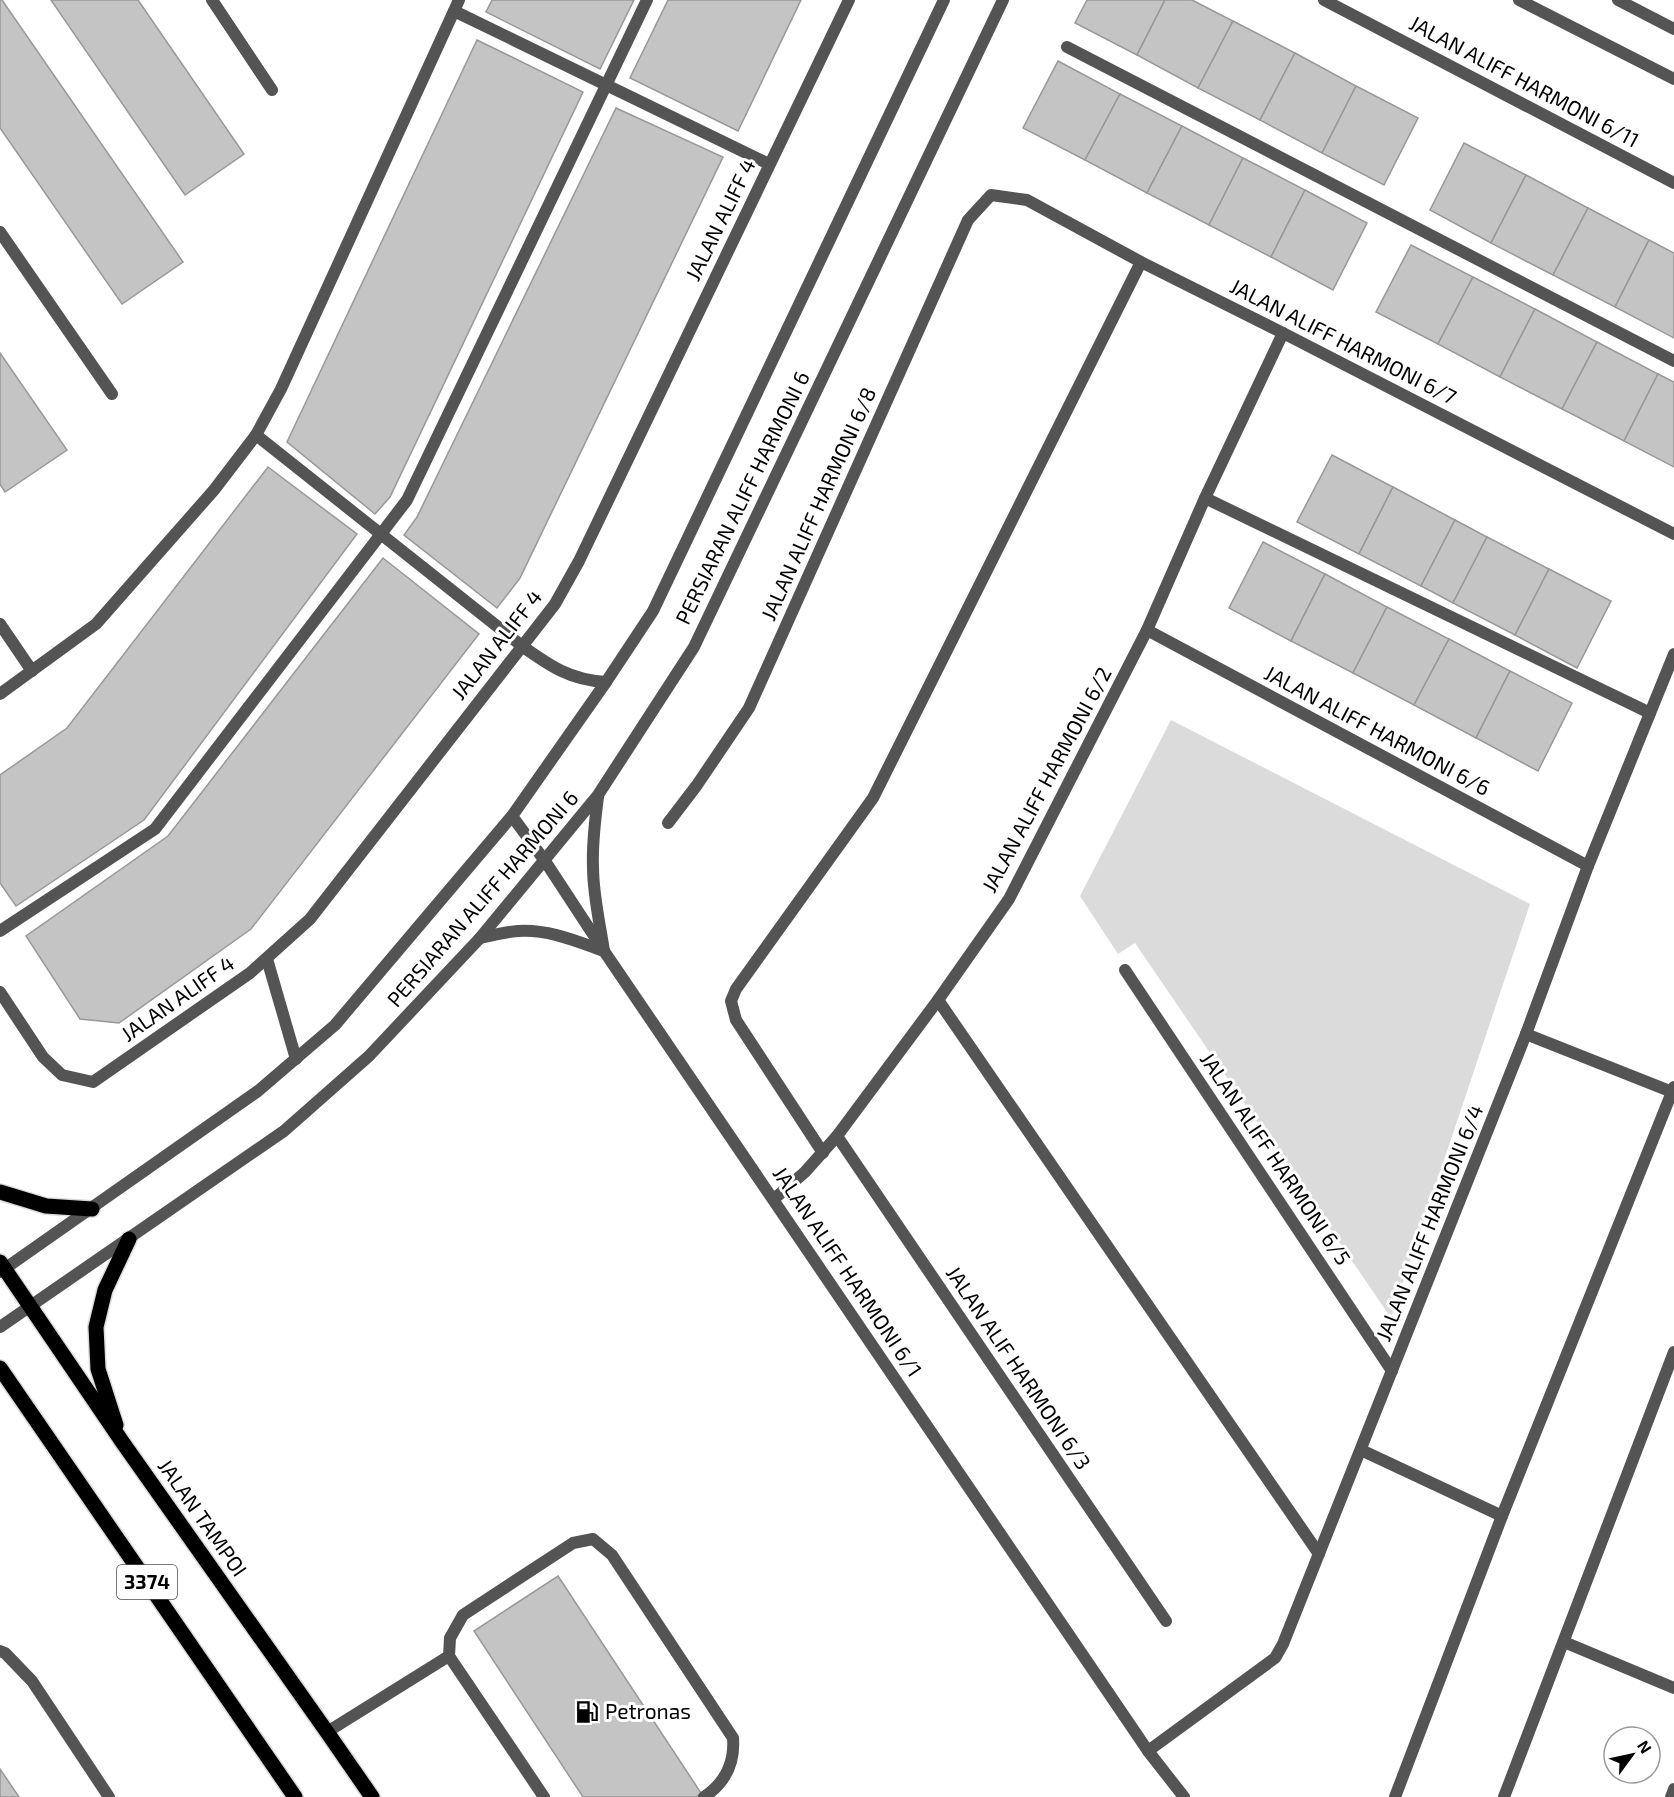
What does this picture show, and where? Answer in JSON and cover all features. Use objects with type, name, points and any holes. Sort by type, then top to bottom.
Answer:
[{"type":"main road","points":[[0,1192],[45,1206],[92,1209]]},
{"type":"main road","points":[[123,1443],[98,1369],[96,1327],[105,1290],[129,1239]]},
{"type":"main road","name":"JALAN TAMPOI","points":[[2,1268],[372,1797]]},
{"type":"main road","name":"3374","points":[[0,1368],[295,1797]]},
{"type":"street","points":[[212,0],[272,90]]},
{"type":"street","points":[[0,931],[155,829],[407,500],[647,0]]},
{"type":"street","name":"JALAN ALIFF 4","points":[[0,992],[43,1057],[62,1075],[93,1082],[250,973],[310,919],[555,604],[579,561],[849,0]]},
{"type":"street","name":"PERSIARAN ALIFF HARMONI 6","points":[[2,1268],[92,1209],[258,1091],[335,1025],[512,816],[653,611],[944,0]]},
{"type":"street","name":"PERSIARAN ALIFF HARMONI 6","points":[[0,1327],[284,1131],[369,1056],[480,938],[598,795],[694,647],[1003,0]]},
{"type":"street","name":"JALAN ALIFF HARMONI 6/11","points":[[1324,0],[1674,183]]},
{"type":"street","points":[[1519,0],[1674,79]]},
{"type":"street","points":[[1618,0],[1674,29]]},
{"type":"street","points":[[0,694],[96,624],[214,490],[256,435],[282,389],[456,5],[606,85],[770,164]]},
{"type":"street","points":[[1067,47],[1674,361]]},
{"type":"street","name":"JALAN ALIFF HARMONI 6/7","points":[[991,195],[1027,200],[1141,262],[1674,534]]},
{"type":"street","name":"JALAN ALIFF HARMONI 6/8","points":[[668,823],[697,785],[749,708],[968,220],[991,195]]},
{"type":"street","points":[[0,232],[112,394]]},
{"type":"street","points":[[823,1153],[736,1020],[730,1001],[736,989],[873,798],[1141,262]]},
{"type":"street","name":"JALAN ALIFF HARMONI 6/2","points":[[774,1199],[805,1172],[837,1136],[938,1000],[1009,899],[1147,630],[1205,498],[1283,333]]},
{"type":"street","points":[[256,435],[552,668],[570,676],[606,682]]},
{"type":"street","points":[[1205,498],[1650,713]]},
{"type":"street","points":[[0,624],[33,671]]},
{"type":"street","name":"JALAN ALIFF HARMONI 6/6","points":[[1147,630],[1588,866]]},
{"type":"street","name":"JALAN ALIFF HARMONI 6/4","points":[[1148,1751],[1275,1658],[1283,1644],[1526,1034],[1588,866],[1674,654]]},
{"type":"street","points":[[480,938],[518,931],[538,932],[563,936],[604,951],[592,867],[598,795]]},
{"type":"street","name":"JALAN ALIFF HARMONI 6/1","points":[[512,816],[545,861],[1148,1751],[1184,1797]]},
{"type":"street","points":[[267,959],[296,1059]]},
{"type":"street","name":"JALAN ALIFF HARMONI 6/5","points":[[1125,970],[1392,1371]]},
{"type":"street","points":[[938,1000],[1319,1554]]},
{"type":"street","points":[[1395,1797],[1503,1516],[1673,1089],[1526,1034]]},
{"type":"street","name":"JALAN ALIF HARMONI 6/3","points":[[837,1136],[1166,1621]]},
{"type":"street","points":[[1504,1797],[1674,1352]]},
{"type":"street","points":[[1361,1450],[1503,1516]]},
{"type":"street","points":[[544,1797],[449,1656],[450,1638],[463,1615],[573,1543],[593,1539],[612,1555],[733,1738],[734,1749],[725,1775],[718,1787],[704,1797]]},
{"type":"street","points":[[1564,1642],[1674,1688]]},
{"type":"street","points":[[0,1651],[32,1681],[109,1797]]},
{"type":"street","points":[[327,1732],[449,1656]]},
{"type":"street","points":[[1671,1797],[1674,1790]]},
{"type":"shaded area","points":[[1171,720],[1530,904],[1391,1318],[1135,943],[1118,954],[1080,896]]},
{"type":"building","points":[[0,0],[183,262],[122,304],[0,128]]},
{"type":"building","points":[[51,0],[138,0],[244,154],[185,195]]},
{"type":"building","points":[[492,0],[634,0],[600,69],[486,12]]},
{"type":"building","points":[[668,0],[801,0],[738,131],[630,78]]},
{"type":"building","points":[[1087,0],[1165,0],[1137,55],[1075,23]]},
{"type":"building","points":[[1165,0],[1192,0],[1233,21],[1198,88],[1137,55]]},
{"type":"building","points":[[1233,21],[1295,53],[1260,120],[1198,88]]},
{"type":"building","points":[[477,40],[583,92],[390,497],[375,514],[287,442]]},
{"type":"building","points":[[1295,53],[1356,86],[1322,153],[1260,120]]},
{"type":"building","points":[[1058,61],[1120,94],[1085,160],[1023,128]]},
{"type":"building","points":[[1356,86],[1418,118],[1384,185],[1322,153]]},
{"type":"building","points":[[1120,94],[1182,126],[1147,193],[1085,160]]},
{"type":"building","points":[[616,108],[723,157],[520,578],[497,608],[404,535],[417,517]]},
{"type":"building","points":[[1182,126],[1243,158],[1209,225],[1147,193]]},
{"type":"building","points":[[1464,143],[1526,175],[1491,243],[1430,210]]},
{"type":"building","points":[[1243,158],[1305,190],[1271,257],[1209,225]]},
{"type":"building","points":[[1526,175],[1588,208],[1553,275],[1491,243]]},
{"type":"building","points":[[1305,190],[1367,223],[1333,290],[1271,257]]},
{"type":"building","points":[[1588,208],[1649,240],[1615,307],[1553,275]]},
{"type":"building","points":[[1649,240],[1674,253],[1674,338],[1615,307]]},
{"type":"building","points":[[1411,245],[1473,277],[1438,344],[1376,312]]},
{"type":"building","points":[[1473,277],[1535,309],[1500,377],[1438,344]]},
{"type":"building","points":[[1535,309],[1597,342],[1562,409],[1500,377]]},
{"type":"building","points":[[1597,342],[1658,374],[1624,441],[1562,409]]},
{"type":"building","points":[[0,353],[67,450],[5,492],[0,484]]},
{"type":"building","points":[[1658,374],[1674,382],[1674,467],[1624,441]]},
{"type":"building","points":[[1332,455],[1393,487],[1359,554],[1297,522]]},
{"type":"building","points":[[268,467],[357,534],[144,820],[16,906],[0,883],[0,775],[67,728]]},
{"type":"building","points":[[1393,487],[1455,520],[1421,586],[1359,554]]},
{"type":"building","points":[[1455,520],[1487,537],[1453,603],[1421,586]]},
{"type":"building","points":[[1487,537],[1549,569],[1515,635],[1453,603]]},
{"type":"building","points":[[1263,542],[1325,574],[1291,641],[1229,608]]},
{"type":"building","points":[[383,558],[479,634],[251,929],[119,1023],[80,1019],[26,936],[168,836]]},
{"type":"building","points":[[1549,569],[1611,601],[1577,668],[1515,635]]},
{"type":"building","points":[[1325,574],[1387,607],[1353,673],[1291,641]]},
{"type":"building","points":[[1387,607],[1449,639],[1414,705],[1353,673]]},
{"type":"building","points":[[1449,639],[1510,671],[1476,738],[1414,705]]},
{"type":"building","points":[[1510,671],[1572,703],[1538,771],[1476,738]]},
{"type":"building","name":"Petronas","points":[[558,1576],[701,1793],[696,1797],[583,1797],[474,1631]]},
{"type":"building","points":[[0,1769],[19,1797],[0,1797]]},
{"type":"place","name":"Petronas","points":[[587,1712]]}]
